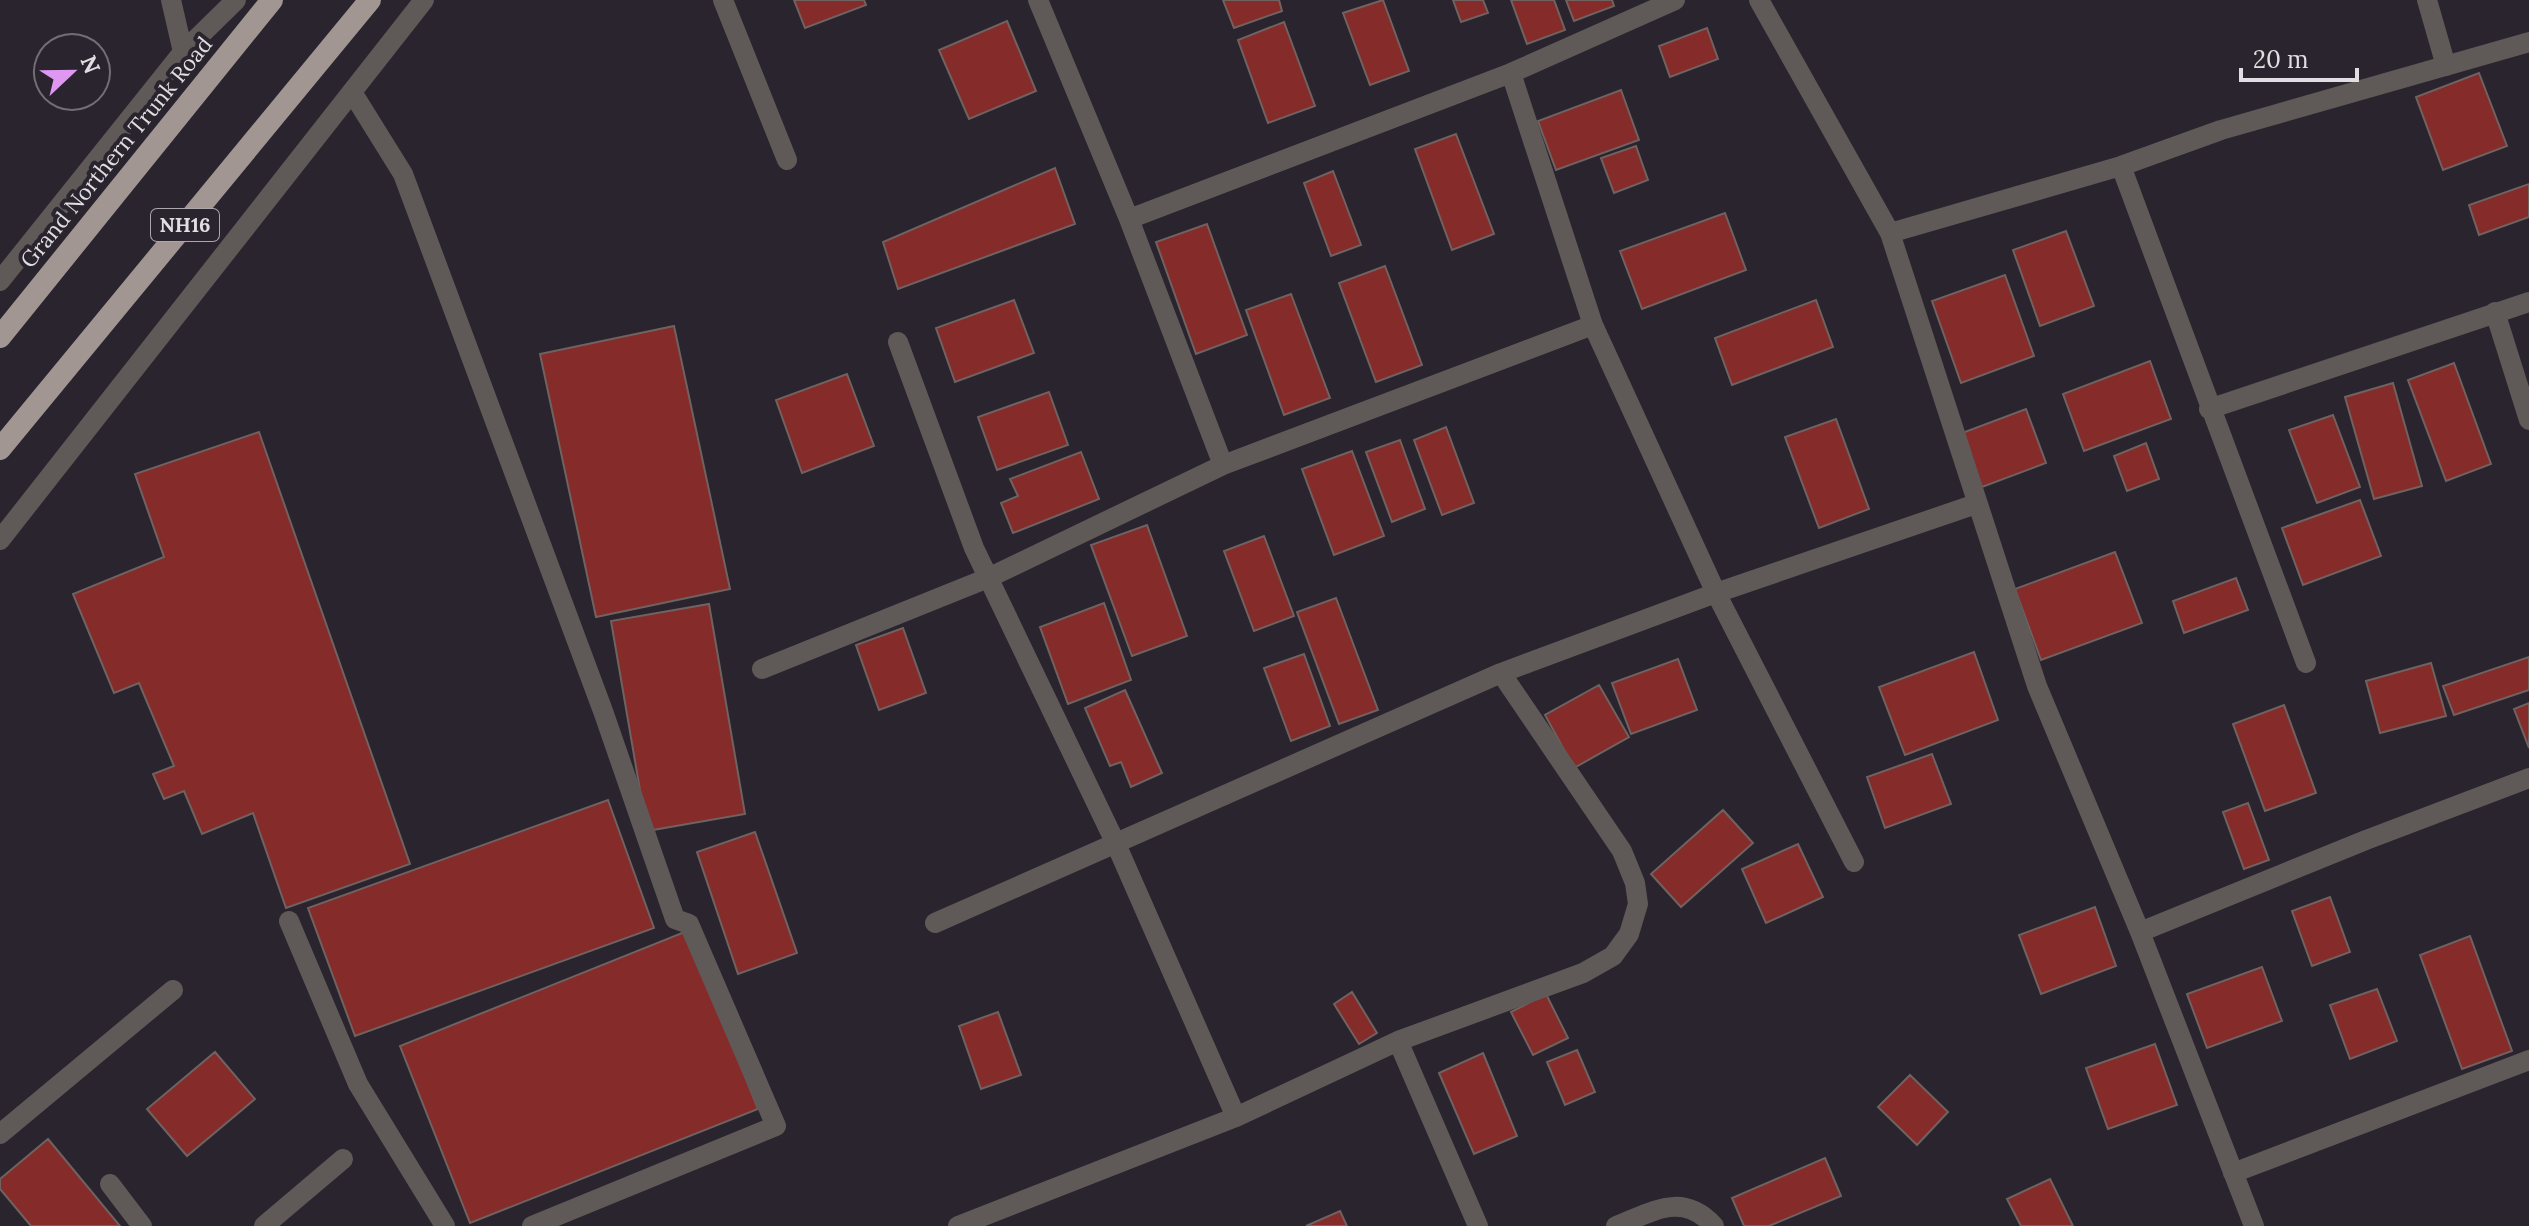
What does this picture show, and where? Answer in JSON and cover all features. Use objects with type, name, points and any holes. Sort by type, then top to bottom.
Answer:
[{"type":"highway","name":"Grand Northern Trunk Road","points":[[0,337],[272,0]]},
{"type":"highway","name":"NH16","points":[[0,449],[370,0]]},
{"type":"street","points":[[171,0],[183,52]]},
{"type":"street","points":[[0,281],[183,52],[236,0]]},
{"type":"street","points":[[0,540],[424,0]]},
{"type":"street","points":[[723,0],[787,160]]},
{"type":"street","points":[[1038,0],[1129,219],[1223,465]]},
{"type":"street","points":[[1129,219],[1511,73],[1675,0]]},
{"type":"street","points":[[1759,0],[1890,233],[2037,686],[2140,932],[2254,1226]]},
{"type":"street","points":[[2427,0],[2446,66]]},
{"type":"street","points":[[1890,233],[2121,166],[2221,130],[2529,42]]},
{"type":"street","points":[[1511,73],[1593,325],[1716,593],[1854,862]]},
{"type":"street","points":[[352,92],[403,174],[603,711],[675,919],[689,924],[776,1126],[532,1226]]},
{"type":"street","points":[[2121,166],[2306,663]]},
{"type":"street","points":[[2209,409],[2529,302]]},
{"type":"street","points":[[2495,312],[2529,420]]},
{"type":"street","points":[[762,669],[988,578],[1223,465],[1593,325]]},
{"type":"street","points":[[898,342],[988,578],[1116,844],[1236,1117]]},
{"type":"street","points":[[935,923],[1501,673],[1716,593],[1976,504]]},
{"type":"street","points":[[958,1226],[1236,1117],[1398,1041],[1583,973],[1613,956],[1629,934],[1638,904],[1635,883],[1622,851],[1501,673]]},
{"type":"street","points":[[2140,932],[2529,778]]},
{"type":"street","points":[[289,921],[358,1084],[445,1226]]},
{"type":"street","points":[[0,1134],[173,990]]},
{"type":"street","points":[[1398,1041],[1478,1226]]},
{"type":"street","points":[[2233,1173],[2529,1060]]},
{"type":"street","points":[[264,1226],[343,1159]]},
{"type":"street","points":[[110,1184],[142,1226]]},
{"type":"street","points":[[1616,1226],[1679,1206],[1689,1206],[1714,1226]]},
{"type":"building","points":[[794,0],[864,0],[866,5],[805,28]]},
{"type":"building","points":[[1223,0],[1279,0],[1282,11],[1234,28]]},
{"type":"building","points":[[1383,0],[1409,71],[1370,85],[1343,13]]},
{"type":"building","points":[[1453,0],[1483,0],[1488,13],[1461,22]]},
{"type":"building","points":[[1511,0],[1554,0],[1565,30],[1527,44]]},
{"type":"building","points":[[1566,0],[1612,0],[1614,6],[1574,21]]},
{"type":"building","points":[[1007,21],[1036,91],[969,119],[939,50]]},
{"type":"building","points":[[1284,22],[1315,106],[1268,123],[1238,40]]},
{"type":"building","points":[[1707,28],[1718,59],[1670,77],[1659,46]]},
{"type":"building","points":[[2479,73],[2507,146],[2443,170],[2416,97]]},
{"type":"building","points":[[1621,90],[1639,140],[1556,170],[1538,121]]},
{"type":"building","points":[[1456,134],[1494,234],[1452,250],[1415,149]]},
{"type":"building","points":[[1636,146],[1648,180],[1614,193],[1601,158]]},
{"type":"building","points":[[1055,168],[1075,224],[898,289],[883,242]]},
{"type":"building","points":[[1333,171],[1361,245],[1331,256],[1304,183]]},
{"type":"building","points":[[2529,184],[2529,217],[2479,235],[2469,205]]},
{"type":"building","points":[[1725,213],[1746,270],[1642,309],[1620,251]]},
{"type":"building","points":[[1207,224],[1247,335],[1196,354],[1156,242]]},
{"type":"building","points":[[2066,231],[2094,306],[2040,326],[2013,250]]},
{"type":"building","points":[[1385,266],[1422,365],[1376,382],[1339,283]]},
{"type":"building","points":[[2005,275],[2034,356],[1961,383],[1932,301]]},
{"type":"building","points":[[1291,294],[1330,398],[1284,415],[1246,310]]},
{"type":"building","points":[[1014,300],[1034,353],[955,382],[936,328]]},
{"type":"building","points":[[1816,300],[1833,347],[1732,385],[1715,338]]},
{"type":"building","points":[[674,326],[730,589],[596,617],[540,354]]},
{"type":"building","points":[[2150,361],[2171,419],[2084,451],[2063,394]]},
{"type":"building","points":[[2454,363],[2491,464],[2446,481],[2408,380]]},
{"type":"building","points":[[847,374],[874,446],[802,473],[776,400]]},
{"type":"building","points":[[2393,383],[2422,486],[2374,499],[2345,397]]},
{"type":"building","points":[[1049,392],[1068,445],[997,470],[978,417]]},
{"type":"building","points":[[2026,409],[2046,463],[1982,487],[1962,433]]},
{"type":"building","points":[[2333,415],[2360,487],[2317,503],[2289,430]]},
{"type":"building","points":[[1836,419],[1869,509],[1819,528],[1785,437]]},
{"type":"building","points":[[1446,427],[1474,503],[1442,515],[1414,440]]},
{"type":"building","points":[[259,432],[410,864],[286,908],[253,813],[202,834],[184,791],[164,799],[153,774],[174,766],[139,683],[114,693],[73,594],[164,557],[135,474]]},
{"type":"building","points":[[1400,440],[1425,509],[1392,522],[1366,452]]},
{"type":"building","points":[[2146,443],[2159,479],[2127,491],[2114,456]]},
{"type":"building","points":[[1352,451],[1384,536],[1334,555],[1302,469]]},
{"type":"building","points":[[1081,452],[1099,499],[1013,533],[1001,503],[1018,496],[1010,479]]},
{"type":"building","points":[[2360,500],[2381,556],[2303,585],[2282,528]]},
{"type":"building","points":[[1147,525],[1187,636],[1132,656],[1091,545]]},
{"type":"building","points":[[1264,536],[1294,616],[1254,631],[1224,551]]},
{"type":"building","points":[[2115,552],[2142,623],[2041,660],[2015,589]]},
{"type":"building","points":[[2236,578],[2248,610],[2184,633],[2173,601]]},
{"type":"building","points":[[1336,598],[1378,710],[1339,724],[1297,612]]},
{"type":"building","points":[[1104,603],[1131,680],[1068,704],[1040,627]]},
{"type":"building","points":[[709,604],[745,814],[647,831],[611,621]]},
{"type":"building","points":[[903,628],[926,693],[879,710],[856,645]]},
{"type":"building","points":[[1974,652],[1998,720],[1905,755],[1879,687]]},
{"type":"building","points":[[1304,654],[1330,726],[1291,741],[1264,668]]},
{"type":"building","points":[[2529,657],[2529,690],[2454,715],[2443,686]]},
{"type":"building","points":[[1678,659],[1697,710],[1631,734],[1612,683]]},
{"type":"building","points":[[2431,663],[2446,716],[2380,733],[2366,681]]},
{"type":"building","points":[[1599,685],[1629,737],[1574,768],[1545,715]]},
{"type":"building","points":[[1125,690],[1162,773],[1131,787],[1121,762],[1110,766],[1085,708]]},
{"type":"building","points":[[2529,703],[2529,748],[2514,709]]},
{"type":"building","points":[[2284,705],[2316,793],[2265,811],[2233,724]]},
{"type":"building","points":[[1932,754],[1951,804],[1885,828],[1867,777]]},
{"type":"building","points":[[608,800],[654,928],[355,1036],[308,908]]},
{"type":"building","points":[[2248,803],[2269,860],[2244,869],[2223,812]]},
{"type":"building","points":[[1723,810],[1753,843],[1681,907],[1651,874]]},
{"type":"building","points":[[755,832],[797,953],[738,974],[697,852]]},
{"type":"building","points":[[1798,844],[1823,897],[1766,923],[1742,869]]},
{"type":"building","points":[[2330,897],[2350,952],[2312,966],[2292,911]]},
{"type":"building","points":[[2095,907],[2116,966],[2041,994],[2019,935]]},
{"type":"building","points":[[687,931],[758,1109],[470,1223],[400,1046]]},
{"type":"building","points":[[2470,936],[2512,1051],[2462,1069],[2420,955]]},
{"type":"building","points":[[2262,967],[2282,1021],[2207,1048],[2187,994]]},
{"type":"building","points":[[2377,989],[2397,1041],[2350,1059],[2330,1005]]},
{"type":"building","points":[[1352,992],[1377,1033],[1359,1044],[1334,1004]]},
{"type":"building","points":[[1546,994],[1568,1038],[1533,1055],[1511,1012]]},
{"type":"building","points":[[998,1012],[1021,1075],[981,1089],[959,1026]]},
{"type":"building","points":[[2155,1044],[2177,1105],[2108,1129],[2086,1068]]},
{"type":"building","points":[[1577,1050],[1595,1092],[1565,1105],[1547,1062]]},
{"type":"building","points":[[215,1052],[255,1099],[187,1156],[147,1109]]},
{"type":"building","points":[[1483,1053],[1517,1136],[1474,1154],[1439,1073]]},
{"type":"building","points":[[1910,1075],[1948,1112],[1917,1145],[1878,1107]]},
{"type":"building","points":[[48,1139],[120,1226],[31,1226],[0,1189],[0,1179]]},
{"type":"building","points":[[1825,1158],[1841,1196],[1769,1226],[1744,1226],[1732,1198]]},
{"type":"building","points":[[2050,1179],[2073,1226],[2021,1226],[2007,1199]]},
{"type":"building","points":[[1340,1211],[1347,1226],[1306,1226]]}]
